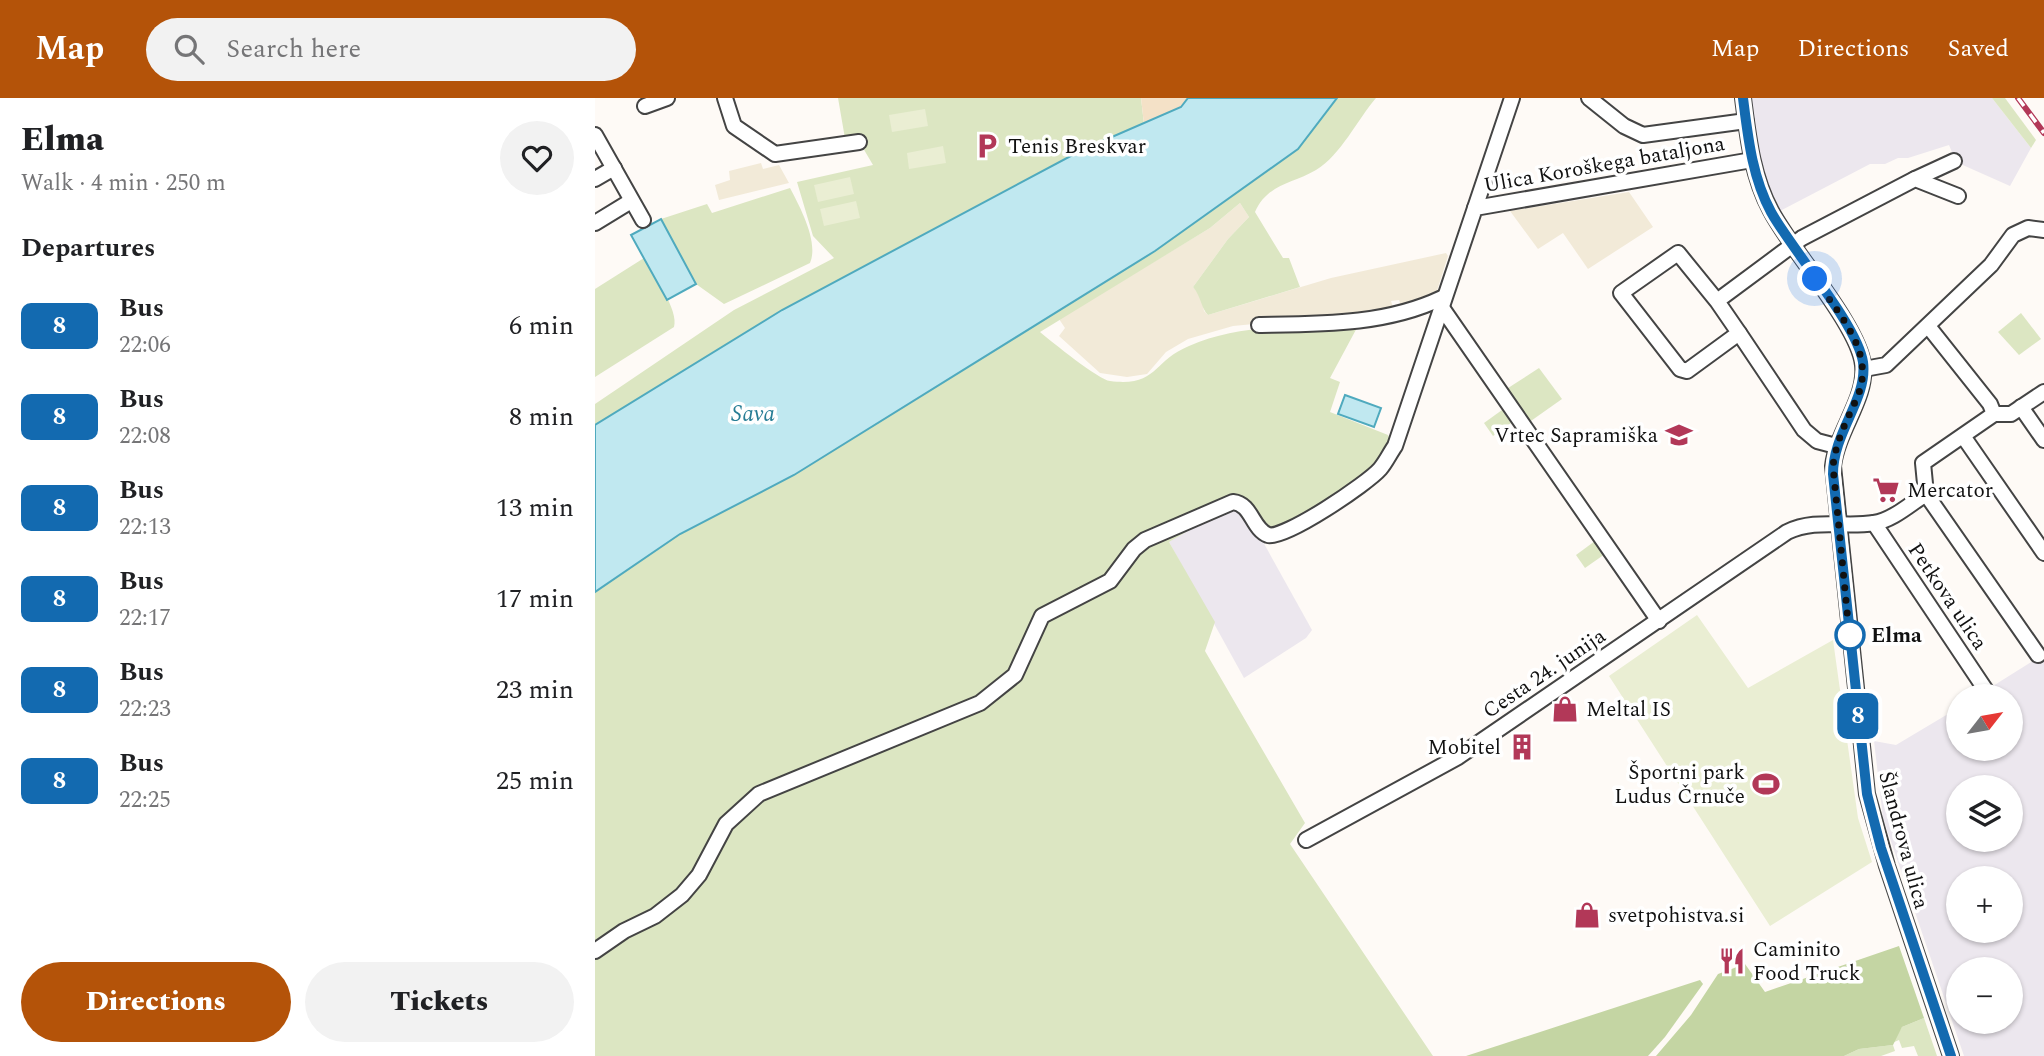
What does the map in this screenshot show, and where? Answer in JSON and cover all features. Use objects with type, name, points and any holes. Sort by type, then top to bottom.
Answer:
[{"type":"street","points":[[645,106],[667,98]]},
{"type":"street","points":[[725,98],[734,126],[775,154],[859,142]]},
{"type":"street","points":[[1475,208],[1511,98]]},
{"type":"street","points":[[1590,98],[1624,125],[1643,135],[1746,121]]},
{"type":"street","points":[[1739,333],[1684,371],[1621,293],[1678,253],[1717,301],[1739,333],[1804,430],[1817,441],[1836,446],[1861,390],[1864,369],[1855,340],[1769,207],[1752,160],[1743,98]]},
{"type":"street","points":[[595,135],[643,220]]},
{"type":"street","name":"Ulica Koroškega bataljona","points":[[595,951],[624,931],[655,916],[683,895],[694,883],[726,824],[759,794],[980,703],[1003,687],[1015,675],[1042,616],[1110,580],[1134,549],[1145,540],[1233,502],[1243,506],[1264,532],[1278,535],[1302,523],[1380,469],[1395,446],[1441,302],[1475,208],[1752,160]]},
{"type":"street","points":[[1717,301],[1802,238],[1954,161]]},
{"type":"street","points":[[595,179],[614,168]]},
{"type":"street","points":[[1915,179],[1958,197]]},
{"type":"street","points":[[595,223],[631,201]]},
{"type":"street","points":[[1864,369],[1886,365],[1991,265],[2013,235],[2028,228],[2044,230]]},
{"type":"street","points":[[1259,325],[1384,318],[1441,302],[1527,432],[1659,621]]},
{"type":"street","points":[[1928,326],[1994,414]]},
{"type":"street","points":[[1838,523],[1874,523],[1887,520],[1926,494],[1923,463],[1994,414],[2011,414],[2044,392]]},
{"type":"street","points":[[2021,407],[2044,440]]},
{"type":"street","points":[[1963,436],[2044,553]]},
{"type":"street","name":"Šlandrova ulica","points":[[1836,446],[1833,466],[1836,503],[1867,794],[1883,854],[1951,1056]]},
{"type":"street","name":"Petkova ulica","points":[[1926,494],[2038,655]]},
{"type":"street","name":"Cesta 24. junija","points":[[1305,841],[1458,757],[1787,532],[1814,524],[1838,523]]},
{"type":"street","name":"Petkova ulica","points":[[1874,523],[1982,684]]},
{"type":"shaded area","points":[[1750,98],[1992,98],[2031,148],[2010,186],[1956,162],[1949,145],[1885,164],[1870,164],[1778,212],[1758,154]]},
{"type":"shaded area","points":[[761,163],[763,169],[779,165],[789,183],[719,200],[715,185],[730,180],[729,171]]},
{"type":"shaded area","points":[[1629,192],[1653,227],[1588,269],[1563,233],[1538,249],[1510,211]]},
{"type":"shaded area","points":[[1240,203],[1249,217],[1228,239],[1193,287],[1201,296],[1204,311],[1208,315],[1331,278],[1446,253],[1448,256],[1435,297],[1402,308],[1399,300],[1391,301],[1394,311],[1377,313],[1371,309],[1367,313],[1233,326],[1188,339],[1166,352],[1147,374],[1127,377],[1100,373],[1059,336],[1065,328],[1059,319],[1210,228]]},
{"type":"shaded area","points":[[1231,505],[1241,508],[1262,540],[1312,630],[1306,638],[1244,678],[1169,542]]},
{"type":"shaded area","points":[[2044,654],[2044,1056],[1964,1056],[1957,1034],[2023,1034],[2023,957],[1946,957],[1946,1003],[1883,818],[1874,741],[1896,745],[1946,715],[1946,761],[2023,761],[2023,684],[1996,684]]},
{"type":"green space","points":[[838,98],[1141,98],[1144,124],[1082,150],[782,310],[595,425],[595,404],[734,310],[834,258],[813,236],[797,182],[873,165],[863,148],[847,150]]},
{"type":"green space","points":[[1337,98],[1376,98],[1325,164],[1273,190],[1255,212],[1283,258],[1289,258],[1300,287],[1208,315],[1193,287],[1228,239],[1249,217],[1240,203],[1210,228],[1040,332],[1104,379],[1126,382],[1146,377],[1177,352],[1189,346],[1230,333],[1359,324],[1330,378],[1340,382],[1330,412],[1388,435],[1392,443],[1379,459],[1333,498],[1262,540],[1241,508],[1232,505],[1169,542],[1215,622],[1205,651],[1305,823],[1290,844],[1433,1056],[595,1056],[595,592],[680,534],[794,475],[1155,251],[1298,149]]},
{"type":"green space","points":[[1992,98],[2005,98],[2036,140],[2031,148]]},
{"type":"green space","points":[[925,109],[928,126],[892,132],[889,115]]},
{"type":"green space","points":[[943,146],[946,163],[909,169],[907,153]]},
{"type":"green space","points":[[850,177],[854,194],[818,202],[814,185]]},
{"type":"green space","points":[[790,188],[810,235],[810,263],[724,304],[696,284],[661,219],[707,204],[712,213]]},
{"type":"green space","points":[[856,201],[860,218],[824,226],[820,209]]},
{"type":"green space","points":[[644,258],[673,311],[674,327],[595,377],[595,289]]},
{"type":"green space","points":[[2021,313],[2041,339],[2019,355],[1998,332]]},
{"type":"green space","points":[[1539,368],[1562,399],[1528,423],[1505,390]]},
{"type":"green space","points":[[1502,410],[1511,423],[1493,436],[1484,423]]},
{"type":"green space","points":[[1595,541],[1605,554],[1585,568],[1576,555]]},
{"type":"green space","name":"Športni park Ludus Črnuče","points":[[1697,615],[1748,688],[1833,640],[1858,818],[1872,862],[1770,926],[1609,676]]},
{"type":"green space","points":[[1899,946],[1924,1018],[1902,1027],[1893,1045],[1859,1049],[1844,1056],[1656,1056],[1691,1015],[1718,974],[1745,964],[1765,992]]},
{"type":"green space","points":[[1700,980],[1703,984],[1648,1056],[1466,1056]]},
{"type":"green space","points":[[1924,1018],[1937,1056],[1918,1056],[1914,1046],[1902,1048],[1899,1040],[1892,1043],[1902,1027]]},
{"type":"green space","points":[[1893,1045],[1895,1051],[1881,1056],[1844,1056],[1859,1049]]},
{"type":"sand","points":[[1141,98],[1188,98],[1181,107],[1144,124]]},
{"type":"water","name":"Sava","points":[[1188,98],[1337,98],[1298,149],[1155,251],[794,475],[680,534],[595,592],[595,425],[782,310],[1082,150],[1181,107]]},
{"type":"water","points":[[661,219],[696,284],[667,300],[631,235]]},
{"type":"water","points":[[1345,395],[1381,408],[1374,427],[1338,414]]},
{"type":"railway","points":[[2018,98],[2044,133]]},
{"type":"bus line","name":"8","points":[[1743,98],[1750,153],[1769,207],[1851,333],[1862,357],[1864,369],[1861,390],[1838,440],[1833,474],[1862,761],[1875,829],[1951,1056]]},
{"type":"place","name":"Tenis Breskvar","points":[[987,146]]},
{"type":"place","name":"Vrtec Sapramiška","points":[[1679,435]]},
{"type":"place","name":"Mercator","points":[[1886,490]]},
{"type":"place","name":"Elma","points":[[1850,635]]},
{"type":"place","name":"Meltal IS","points":[[1565,709]]},
{"type":"place","name":"Mobitel","points":[[1522,747]]},
{"type":"place","name":"Športni park Ludus Črnuče","points":[[1766,784]]},
{"type":"place","name":"svetpohistva.si","points":[[1587,915]]},
{"type":"place","name":"Caminito Food Truck","points":[[1732,961]]},
{"type":"route","points":[[1815,279],[1858,345],[1864,369],[1861,390],[1838,440],[1833,466],[1850,642],[1850,635]]}]
